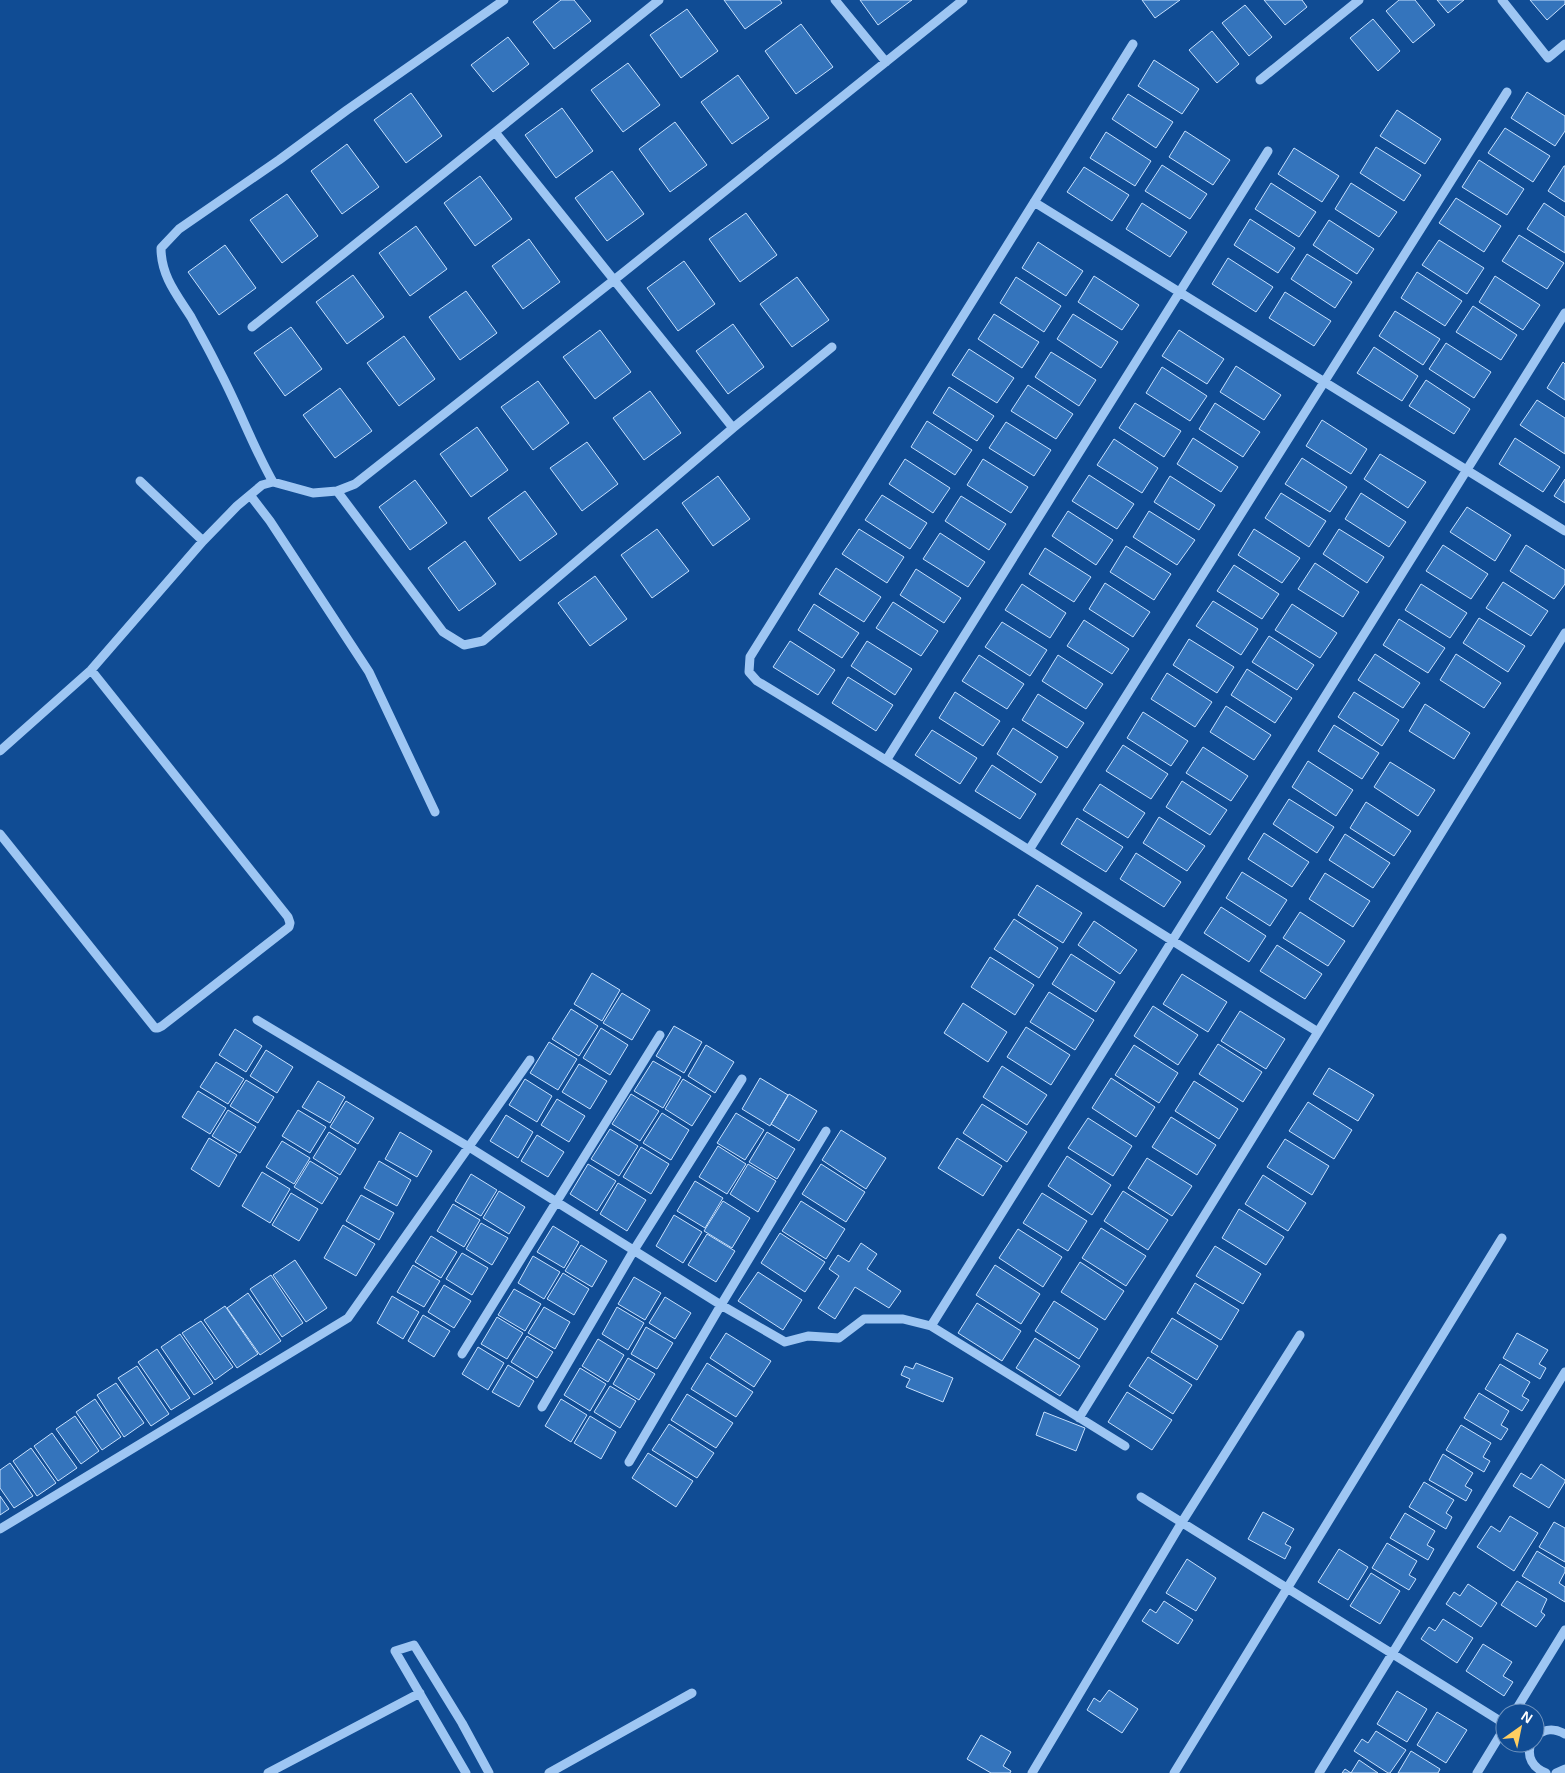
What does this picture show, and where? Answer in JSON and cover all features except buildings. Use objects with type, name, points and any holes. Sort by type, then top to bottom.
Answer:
[{"type":"street","points":[[273,482],[260,460],[219,369],[169,282],[161,262],[161,248],[180,229],[504,0]]},
{"type":"street","points":[[252,328],[659,0]]},
{"type":"street","points":[[835,0],[886,62]]},
{"type":"street","points":[[0,751],[91,670],[203,540],[237,506],[262,485],[273,482],[313,493],[337,491],[355,484],[614,280],[963,0]]},
{"type":"street","points":[[1260,80],[1360,0]]},
{"type":"street","points":[[1502,0],[1548,58],[1565,44]]},
{"type":"street","points":[[1133,44],[750,657],[749,672],[757,681],[886,759],[1172,942],[1318,1032]]},
{"type":"street","points":[[1029,850],[1506,92]]},
{"type":"street","points":[[495,132],[733,428]]},
{"type":"street","points":[[886,759],[1268,151]]},
{"type":"street","points":[[1034,202],[1565,532]]},
{"type":"street","points":[[931,1326],[1565,313]]},
{"type":"street","points":[[337,491],[443,632],[464,645],[483,641],[733,428],[832,347]]},
{"type":"street","points":[[140,481],[203,540]]},
{"type":"street","points":[[250,495],[270,521],[369,672],[435,812]]},
{"type":"street","points":[[1079,1418],[1565,633]]},
{"type":"street","points":[[0,834],[155,1028],[162,1026],[289,927],[288,918],[91,670]]},
{"type":"street","points":[[257,1020],[469,1147],[721,1305],[785,1342],[808,1336],[839,1338],[864,1319],[903,1319],[931,1326],[1125,1446]]},
{"type":"street","points":[[462,1354],[660,1035]]},
{"type":"street","points":[[0,1529],[348,1318],[530,1060]]},
{"type":"street","points":[[542,1407],[634,1250],[742,1078]]},
{"type":"street","points":[[629,1462],[826,1131]]},
{"type":"street","points":[[1174,1773],[1502,1238]]},
{"type":"street","points":[[1032,1773],[1182,1522],[1300,1335]]},
{"type":"street","points":[[1319,1773],[1565,1372]]},
{"type":"street","points":[[1141,1497],[1495,1719]]},
{"type":"street","points":[[1520,1703],[1565,1630]]},
{"type":"street","points":[[466,1773],[395,1651],[414,1645],[490,1773]]},
{"type":"street","points":[[268,1773],[420,1693]]},
{"type":"street","points":[[549,1773],[692,1693]]},
{"type":"street","points":[[1545,1730],[1558,1730],[1565,1734]]},
{"type":"street","points":[[1477,1773],[1495,1742]]},
{"type":"street","points":[[1529,1753],[1531,1761],[1541,1771],[1546,1773]]},
{"type":"street","points":[[1556,1773],[1565,1769]]}]
